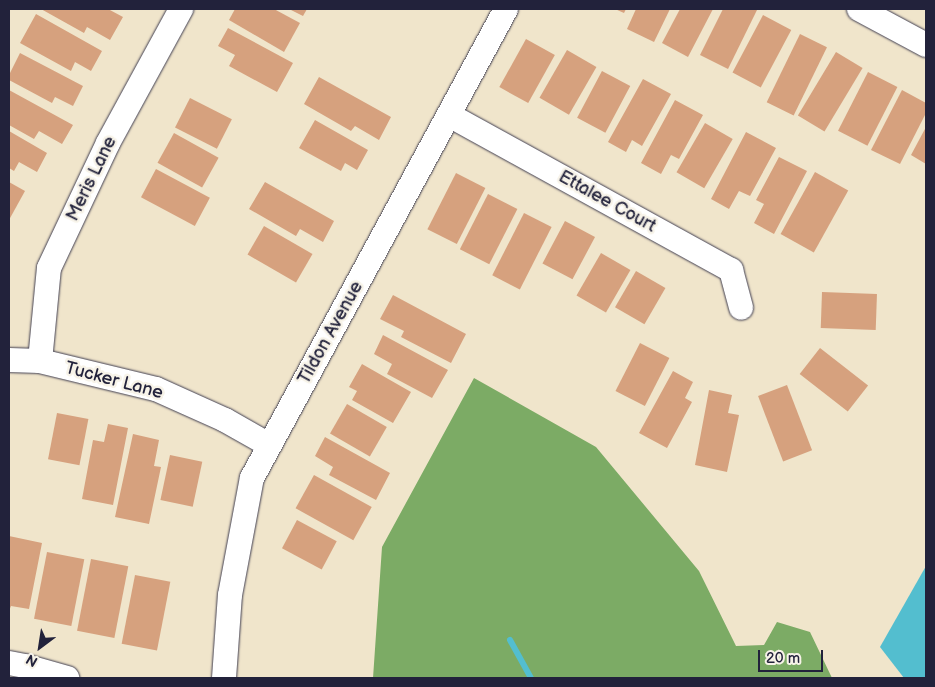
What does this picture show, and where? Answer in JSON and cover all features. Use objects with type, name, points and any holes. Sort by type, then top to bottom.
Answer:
[{"type":"street","name":"Meris Lane","points":[[40,361],[49,268],[108,143],[181,9]]},
{"type":"street","name":"Tildon Avenue","points":[[224,678],[230,595],[252,478],[506,9]]},
{"type":"street","points":[[859,9],[926,45]]},
{"type":"street","name":"Ettalee Court","points":[[449,115],[731,270],[742,308]]},
{"type":"street","name":"Tucker Lane","points":[[9,360],[40,361],[156,389],[225,420],[269,445]]},
{"type":"street","points":[[9,663],[67,678]]},
{"type":"green space","points":[[474,378],[596,447],[699,571],[736,646],[764,645],[777,622],[810,632],[832,678],[373,678],[382,547]]},
{"type":"water","points":[[926,566],[926,678],[904,678],[880,647]]},
{"type":"building","points":[[41,9],[108,9],[123,17],[110,40],[87,27],[84,33]]},
{"type":"building","points":[[235,9],[274,9],[300,23],[284,52],[229,20]]},
{"type":"building","points":[[289,9],[307,9],[303,16]]},
{"type":"building","points":[[615,9],[626,9],[624,13]]},
{"type":"building","points":[[636,9],[670,9],[654,42],[627,29]]},
{"type":"building","points":[[680,9],[713,9],[688,57],[662,43]]},
{"type":"building","points":[[723,9],[757,10],[728,69],[700,55]]},
{"type":"building","points":[[36,14],[102,51],[91,71],[75,62],[71,71],[20,43]]},
{"type":"building","points":[[763,15],[791,30],[761,87],[732,72]]},
{"type":"building","points":[[228,28],[293,63],[277,92],[229,66],[235,55],[218,46]]},
{"type":"building","points":[[800,34],[827,47],[794,115],[767,102]]},
{"type":"building","points":[[526,39],[555,55],[528,103],[499,87]]},
{"type":"building","points":[[567,50],[596,67],[569,115],[540,98]]},
{"type":"building","points":[[836,52],[863,68],[824,131],[798,115]]},
{"type":"building","points":[[20,53],[83,86],[73,106],[55,97],[52,103],[9,80],[9,75]]},
{"type":"building","points":[[602,71],[630,86],[605,133],[577,118]]},
{"type":"building","points":[[868,72],[897,87],[867,146],[838,131]]},
{"type":"building","points":[[319,77],[391,117],[379,140],[355,126],[351,131],[304,104]]},
{"type":"building","points":[[643,79],[671,94],[642,146],[632,140],[626,152],[608,142]]},
{"type":"building","points":[[9,90],[73,125],[62,144],[39,131],[34,139],[9,125]]},
{"type":"building","points":[[902,90],[926,103],[926,113],[900,164],[871,150]]},
{"type":"building","points":[[190,98],[232,119],[217,149],[175,127]]},
{"type":"building","points":[[675,100],[703,115],[679,159],[671,155],[661,174],[641,163]]},
{"type":"building","points":[[315,120],[368,150],[357,170],[345,163],[341,171],[299,148]]},
{"type":"building","points":[[705,123],[733,139],[704,188],[676,172]]},
{"type":"building","points":[[926,127],[926,164],[911,155]]},
{"type":"building","points":[[9,131],[47,153],[37,172],[19,162],[14,171],[9,168]]},
{"type":"building","points":[[746,132],[776,148],[750,196],[739,191],[729,209],[711,199]]},
{"type":"building","points":[[174,133],[219,158],[202,187],[158,163]]},
{"type":"building","points":[[779,157],[807,171],[774,234],[754,223],[764,204],[756,200]]},
{"type":"building","points":[[156,169],[210,198],[195,226],[141,197]]},
{"type":"building","points":[[815,172],[848,190],[814,253],[781,234]]},
{"type":"building","points":[[456,173],[485,188],[457,244],[427,229]]},
{"type":"building","points":[[9,182],[25,191],[9,220]]},
{"type":"building","points":[[265,182],[334,221],[323,242],[300,229],[296,236],[249,209]]},
{"type":"building","points":[[488,194],[517,209],[489,264],[460,249]]},
{"type":"building","points":[[524,213],[552,227],[520,289],[492,275]]},
{"type":"building","points":[[565,221],[595,237],[572,279],[542,263]]},
{"type":"building","points":[[264,226],[312,254],[296,283],[248,255]]},
{"type":"building","points":[[601,253],[630,270],[606,312],[576,295]]},
{"type":"building","points":[[636,271],[665,288],[644,324],[615,307]]},
{"type":"building","points":[[822,292],[877,294],[876,330],[821,328]]},
{"type":"building","points":[[393,295],[466,334],[451,363],[401,337],[404,331],[380,319]]},
{"type":"building","points":[[383,335],[448,370],[432,398],[387,374],[392,364],[374,354]]},
{"type":"building","points":[[640,343],[669,358],[645,406],[615,391]]},
{"type":"building","points":[[820,348],[868,386],[848,412],[800,374]]},
{"type":"building","points":[[362,364],[411,392],[393,423],[352,400],[357,391],[349,387]]},
{"type":"building","points":[[673,371],[693,382],[685,398],[692,402],[667,448],[639,433]]},
{"type":"building","points":[[787,385],[812,450],[783,461],[758,396]]},
{"type":"building","points":[[709,390],[732,395],[728,413],[739,415],[727,472],[695,465]]},
{"type":"building","points":[[347,404],[387,427],[370,456],[330,433]]},
{"type":"building","points":[[57,413],[88,419],[79,465],[48,459]]},
{"type":"building","points":[[108,424],[128,428],[113,505],[82,499],[93,440],[104,442]]},
{"type":"building","points":[[133,434],[159,440],[154,466],[161,467],[149,524],[115,517]]},
{"type":"building","points":[[325,437],[390,473],[376,500],[329,475],[333,467],[315,456]]},
{"type":"building","points":[[170,455],[202,462],[193,507],[160,500]]},
{"type":"building","points":[[314,475],[372,507],[353,540],[296,508]]},
{"type":"building","points":[[297,520],[337,541],[322,569],[282,548]]},
{"type":"building","points":[[9,536],[42,543],[29,609],[11,606],[9,611]]},
{"type":"building","points":[[47,552],[84,559],[71,626],[34,619]]},
{"type":"building","points":[[91,559],[128,566],[114,638],[77,631]]},
{"type":"building","points":[[135,575],[170,582],[157,651],[122,644]]},
{"type":"waterway","points":[[510,640],[531,678]]}]
